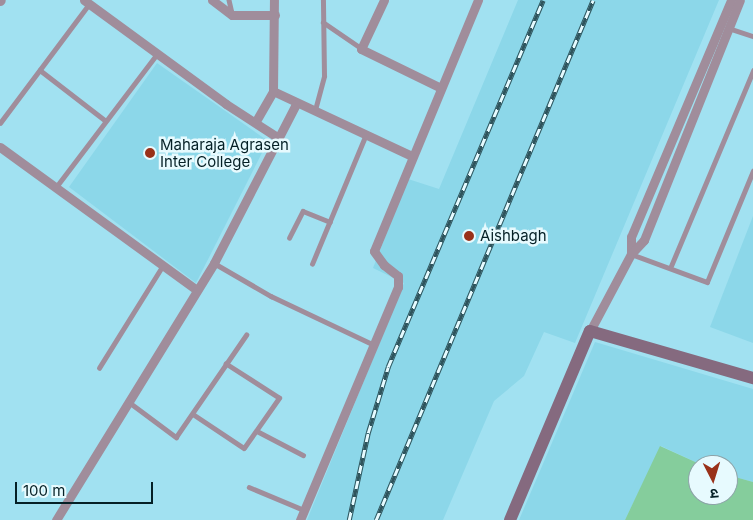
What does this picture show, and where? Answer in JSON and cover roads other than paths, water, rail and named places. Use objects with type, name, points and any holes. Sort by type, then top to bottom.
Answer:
[{"type":"street","points":[[212,0],[232,15],[275,15]]},
{"type":"street","points":[[256,121],[273,91],[274,0]]},
{"type":"street","points":[[384,0],[362,48],[441,88]]},
{"type":"street","points":[[300,520],[398,287],[398,276],[384,265],[374,251],[478,0]]},
{"type":"street","points":[[631,254],[631,237],[731,0]]},
{"type":"street","points":[[510,520],[590,331],[631,254],[644,240],[740,0]]},
{"type":"street","points":[[88,1],[226,104],[256,121],[277,136]]},
{"type":"street","points":[[273,91],[296,104],[315,110],[412,156]]},
{"type":"street","points":[[56,520],[214,263],[277,136],[296,104]]},
{"type":"street","points":[[0,147],[197,290]]},
{"type":"street","points":[[590,331],[753,378]]},
{"type":"lane","points":[[229,0],[232,15]]},
{"type":"lane","points":[[315,110],[324,76],[323,0]]},
{"type":"lane","points":[[0,123],[88,1]]},
{"type":"lane","points":[[323,22],[362,48]]},
{"type":"lane","points":[[728,28],[753,36]]},
{"type":"lane","points":[[56,188],[157,54]]},
{"type":"lane","points":[[40,70],[106,121]]},
{"type":"lane","points":[[671,266],[753,71]]},
{"type":"lane","points":[[312,264],[366,134]]},
{"type":"lane","points":[[631,254],[671,266],[707,282],[753,172]]},
{"type":"lane","points":[[289,238],[303,211],[330,222]]},
{"type":"lane","points":[[214,263],[289,305],[374,345]]},
{"type":"lane","points":[[99,368],[163,266]]},
{"type":"lane","points":[[129,402],[176,437],[246,335]]},
{"type":"lane","points":[[193,414],[244,448],[279,398],[226,364]]},
{"type":"lane","points":[[256,431],[303,455]]},
{"type":"lane","points":[[249,487],[304,510]]},
{"type":"railway","points":[[349,520],[368,433],[388,367],[543,0]]},
{"type":"railway","points":[[376,520],[593,0]]},
{"type":"place","name":"Maharaja Agrasen Inter College","points":[[150,153]]},
{"type":"place","name":"Aishbagh","points":[[469,236]]}]
